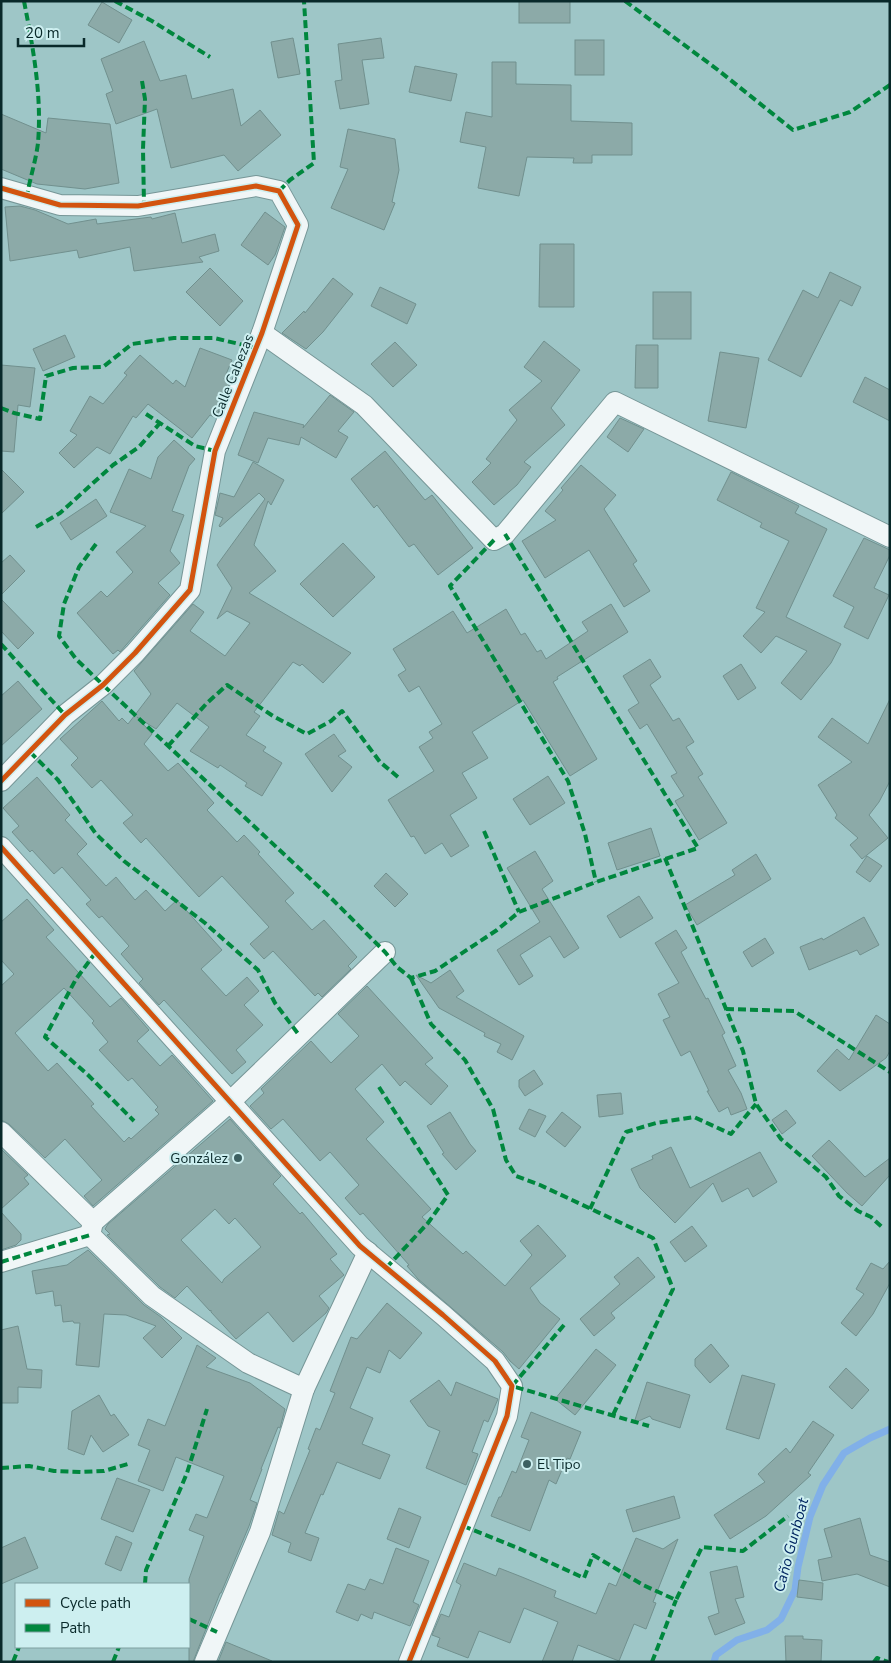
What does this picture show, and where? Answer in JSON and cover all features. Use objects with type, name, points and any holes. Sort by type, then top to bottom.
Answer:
[{"type":"street","name":"Calle Cabezas","points":[[1,188],[60,205],[138,206],[256,186],[279,191],[298,225],[262,333],[215,451],[190,590],[135,653],[103,685],[66,715],[1,781]]},
{"type":"street","points":[[262,333],[364,405],[494,540],[506,534],[615,402],[890,537]]},
{"type":"street","points":[[1,847],[360,1246],[495,1361],[512,1386],[507,1416],[408,1662]]},
{"type":"street","points":[[1,1262],[91,1228],[231,1101],[384,952]]},
{"type":"street","points":[[1,1132],[152,1296],[248,1363],[304,1389]]},
{"type":"street","points":[[204,1662],[260,1532],[304,1389],[368,1252]]},
{"type":"building","points":[[519,1],[570,1],[570,23],[519,23]]},
{"type":"building","points":[[102,2],[132,20],[119,43],[88,25]]},
{"type":"building","points":[[293,38],[300,74],[278,78],[271,42]]},
{"type":"building","points":[[381,38],[384,58],[362,60],[369,104],[340,109],[335,81],[342,80],[338,44]]},
{"type":"building","points":[[575,40],[604,40],[604,75],[575,75]]},
{"type":"building","points":[[144,41],[160,81],[186,75],[192,99],[233,89],[241,126],[260,110],[281,135],[238,171],[224,155],[171,168],[157,109],[116,124],[106,94],[113,91],[101,59]]},
{"type":"building","points":[[492,62],[516,62],[516,84],[571,85],[571,121],[632,123],[632,155],[592,155],[592,163],[573,163],[574,158],[527,157],[519,196],[478,188],[486,147],[460,142],[466,112],[492,117]]},
{"type":"building","points":[[415,66],[457,74],[451,101],[409,92]]},
{"type":"building","points":[[1,114],[46,133],[48,118],[110,124],[119,183],[85,189],[37,184],[1,169]]},
{"type":"building","points":[[348,129],[395,139],[399,170],[392,202],[395,203],[384,230],[331,208],[348,169],[340,167]]},
{"type":"building","points":[[20,206],[35,210],[68,224],[96,219],[97,224],[151,217],[152,219],[175,213],[182,243],[215,234],[219,251],[199,257],[203,262],[134,271],[130,247],[79,258],[77,250],[10,261],[5,207]]},
{"type":"building","points":[[265,212],[285,227],[275,255],[268,265],[241,245]]},
{"type":"building","points":[[540,244],[574,244],[574,307],[539,307]]},
{"type":"building","points":[[210,268],[243,301],[220,326],[186,292]]},
{"type":"building","points":[[830,272],[861,287],[852,306],[840,300],[801,377],[768,360],[803,290],[818,298]]},
{"type":"building","points":[[333,278],[353,294],[323,332],[306,349],[282,333],[304,311],[305,313]]},
{"type":"building","points":[[380,287],[416,304],[407,324],[371,306]]},
{"type":"building","points":[[653,292],[691,292],[691,339],[653,339]]},
{"type":"building","points":[[65,335],[75,357],[43,371],[33,349]]},
{"type":"building","points":[[544,341],[580,370],[551,408],[565,425],[524,462],[531,467],[517,485],[494,505],[472,482],[491,463],[486,459],[517,420],[509,410],[542,381],[524,367]]},
{"type":"building","points":[[395,342],[417,365],[393,387],[371,364]]},
{"type":"building","points":[[636,345],[658,345],[658,388],[635,388]]},
{"type":"building","points":[[200,348],[232,360],[224,379],[230,382],[216,418],[210,415],[192,438],[148,404],[136,418],[133,416],[110,454],[97,447],[74,468],[59,453],[77,435],[70,431],[90,396],[103,404],[127,375],[124,373],[140,355],[173,384],[176,380],[185,387]]},
{"type":"building","points":[[720,352],[759,358],[746,428],[708,421]]},
{"type":"building","points":[[1,365],[35,368],[30,407],[18,405],[14,452],[1,451]]},
{"type":"building","points":[[865,377],[890,390],[890,421],[853,402]]},
{"type":"building","points":[[330,395],[354,412],[338,431],[348,437],[336,458],[301,437],[299,445],[268,438],[258,463],[238,455],[254,412],[304,425],[303,428]]},
{"type":"building","points":[[620,418],[644,429],[628,452],[607,437]]},
{"type":"building","points":[[174,440],[195,459],[189,466],[172,511],[184,515],[170,551],[180,563],[158,583],[170,595],[120,652],[118,650],[113,654],[77,613],[101,591],[107,597],[133,572],[116,552],[146,526],[110,512],[129,469],[151,479],[158,457]]},
{"type":"building","points":[[385,451],[425,500],[432,495],[473,548],[438,575],[414,544],[409,547],[377,505],[374,508],[351,479]]},
{"type":"building","points":[[253,462],[284,480],[271,505],[268,501],[254,545],[276,571],[249,593],[351,653],[323,683],[302,664],[300,666],[293,662],[254,712],[260,716],[246,735],[266,747],[263,751],[282,763],[262,796],[245,786],[247,783],[220,765],[218,768],[190,751],[209,727],[177,703],[156,729],[137,717],[152,734],[144,744],[168,771],[178,763],[214,803],[207,810],[237,842],[244,835],[260,852],[258,854],[294,893],[285,901],[312,930],[324,920],[357,957],[348,966],[351,969],[322,997],[318,993],[315,996],[273,951],[264,959],[250,944],[269,927],[222,876],[199,897],[146,838],[141,843],[123,823],[133,815],[101,780],[92,788],[71,765],[78,758],[60,739],[102,701],[119,721],[122,718],[128,724],[151,694],[134,671],[193,604],[204,612],[190,631],[225,656],[250,623],[227,611],[217,619],[232,588],[217,565],[265,499],[259,493],[220,527],[223,518],[215,515],[220,493],[234,497]]},
{"type":"building","points":[[581,465],[616,495],[604,509],[637,561],[633,564],[650,591],[624,607],[589,550],[545,578],[522,541],[556,520],[545,511],[563,490],[561,488]]},
{"type":"building","points":[[1,469],[24,492],[1,514]]},
{"type":"building","points":[[731,472],[799,506],[795,513],[827,529],[786,617],[841,644],[831,663],[801,700],[781,683],[807,651],[776,636],[761,653],[743,636],[765,612],[756,608],[789,541],[760,527],[762,523],[717,500]]},
{"type":"building","points":[[96,499],[107,516],[71,540],[60,523]]},
{"type":"building","points":[[864,538],[890,550],[890,555],[874,588],[889,595],[868,639],[844,627],[854,607],[833,596]]},
{"type":"building","points":[[343,543],[375,577],[333,617],[300,584]]},
{"type":"building","points":[[10,555],[25,571],[1,595],[1,563]]},
{"type":"building","points":[[1,599],[34,633],[18,649],[1,631]]},
{"type":"building","points":[[611,604],[628,632],[557,677],[558,679],[553,682],[597,759],[570,776],[523,700],[472,732],[488,758],[462,773],[477,798],[450,815],[469,846],[451,857],[442,843],[425,854],[414,836],[411,837],[388,800],[434,771],[419,747],[433,738],[429,732],[442,724],[419,686],[409,692],[398,675],[406,670],[393,649],[453,611],[467,633],[506,609],[521,635],[525,633],[537,652],[541,650],[546,659],[588,631],[582,622]]},
{"type":"building","points":[[650,659],[661,677],[650,685],[673,721],[679,718],[694,742],[686,747],[703,774],[698,777],[727,823],[699,840],[675,801],[684,796],[671,776],[677,773],[647,724],[640,729],[628,710],[639,703],[623,676]]},
{"type":"building","points":[[741,664],[756,688],[738,700],[723,676]]},
{"type":"building","points":[[18,681],[42,709],[1,746],[1,696]]},
{"type":"building","points":[[890,699],[890,781],[879,802],[869,815],[888,838],[862,859],[850,845],[858,838],[835,818],[837,815],[818,785],[852,762],[818,737],[832,718],[868,744]]},
{"type":"building","points":[[334,734],[346,751],[338,756],[352,767],[332,792],[305,754]]},
{"type":"building","points":[[548,776],[565,803],[530,825],[513,799]]},
{"type":"building","points":[[37,777],[70,815],[65,820],[87,844],[77,854],[106,886],[116,877],[135,900],[146,890],[165,911],[177,900],[222,950],[201,969],[226,996],[247,977],[259,991],[244,1005],[263,1025],[236,1050],[246,1062],[232,1074],[164,1000],[159,1005],[139,983],[143,979],[121,954],[129,946],[102,916],[99,918],[86,904],[91,900],[62,867],[54,874],[12,832],[19,826],[3,808]]},
{"type":"building","points":[[651,828],[660,856],[617,870],[608,843]]},
{"type":"building","points":[[535,851],[553,881],[542,889],[579,948],[564,958],[550,936],[520,955],[533,976],[519,985],[497,950],[540,922],[507,868]]},
{"type":"building","points":[[756,854],[771,879],[697,925],[685,905],[735,875],[732,870]]},
{"type":"building","points":[[867,856],[882,866],[870,882],[856,872]]},
{"type":"building","points":[[386,873],[408,894],[395,907],[374,886]]},
{"type":"building","points":[[639,896],[653,918],[620,938],[607,916]]},
{"type":"building","points":[[27,899],[54,930],[46,937],[110,1007],[121,998],[149,1030],[137,1041],[160,1066],[172,1055],[213,1101],[93,1206],[84,1196],[102,1180],[65,1139],[45,1158],[9,1124],[1,1120],[1,986],[14,974],[1,960],[1,922]],"holes":[[[64,988],[94,1021],[92,1023],[108,1042],[99,1050],[128,1081],[132,1078],[158,1107],[155,1110],[159,1114],[131,1139],[129,1137],[124,1142],[91,1106],[94,1104],[57,1063],[48,1071],[15,1033]]]},
{"type":"building","points":[[864,917],[879,945],[860,955],[857,950],[809,970],[800,947],[822,938],[823,940]]},
{"type":"building","points":[[676,930],[687,948],[681,952],[706,999],[708,998],[725,1033],[722,1035],[736,1066],[728,1070],[741,1093],[747,1109],[731,1115],[728,1107],[719,1112],[707,1091],[709,1091],[690,1051],[681,1056],[663,1020],[670,1017],[658,994],[679,983],[655,943]]},
{"type":"building","points":[[765,938],[774,953],[752,967],[743,952]]},
{"type":"building","points":[[450,970],[464,991],[456,997],[524,1036],[512,1060],[497,1052],[501,1044],[484,1036],[485,1033],[439,1008],[416,975],[431,983]]},
{"type":"building","points":[[367,986],[433,1058],[425,1064],[448,1086],[431,1105],[405,1081],[400,1086],[382,1064],[355,1089],[384,1122],[366,1139],[431,1209],[422,1217],[463,1254],[466,1251],[505,1286],[532,1255],[520,1241],[538,1225],[566,1256],[530,1288],[540,1303],[560,1319],[519,1369],[503,1352],[418,1279],[407,1266],[409,1265],[363,1213],[360,1215],[345,1198],[359,1185],[330,1152],[320,1161],[283,1119],[271,1129],[250,1106],[264,1093],[261,1089],[311,1041],[331,1063],[359,1036],[338,1014]]},
{"type":"building","points":[[876,1015],[890,1024],[890,1051],[886,1058],[840,1091],[817,1071],[837,1049],[849,1060]]},
{"type":"building","points":[[534,1070],[543,1084],[525,1096],[519,1087],[519,1080]]},
{"type":"building","points":[[621,1093],[623,1114],[599,1117],[597,1095]]},
{"type":"building","points":[[529,1109],[546,1116],[535,1137],[519,1129]]},
{"type":"building","points":[[786,1110],[796,1123],[782,1134],[772,1120]]},
{"type":"building","points":[[450,1112],[476,1151],[456,1170],[442,1154],[444,1153],[427,1126]]},
{"type":"building","points":[[562,1112],[581,1127],[565,1147],[546,1132]]},
{"type":"building","points":[[230,1119],[281,1176],[273,1184],[300,1214],[302,1212],[337,1254],[330,1259],[344,1275],[319,1296],[329,1308],[326,1313],[293,1342],[268,1312],[236,1339],[187,1286],[175,1298],[160,1287],[107,1235],[110,1234],[105,1229],[108,1224]],"holes":[[[215,1209],[229,1224],[235,1218],[261,1247],[224,1279],[222,1283],[181,1240]]]},
{"type":"building","points":[[829,1140],[865,1177],[890,1158],[890,1175],[862,1206],[812,1156]]},
{"type":"building","points":[[671,1147],[690,1188],[760,1152],[777,1182],[753,1197],[748,1188],[722,1202],[713,1183],[675,1223],[640,1188],[631,1169],[653,1159],[652,1156]]},
{"type":"building","points":[[1,1149],[28,1175],[24,1178],[29,1184],[1,1209]]},
{"type":"building","points":[[1,1212],[21,1234],[21,1240],[16,1245],[1,1250]]},
{"type":"building","points":[[692,1226],[707,1246],[685,1262],[670,1242]]},
{"type":"building","points":[[88,1250],[144,1305],[161,1317],[182,1338],[162,1358],[143,1338],[156,1326],[126,1315],[104,1314],[99,1367],[76,1365],[80,1323],[74,1323],[73,1321],[63,1322],[61,1305],[55,1306],[53,1291],[36,1294],[32,1271],[67,1265]]},
{"type":"building","points":[[638,1257],[655,1277],[611,1313],[615,1318],[594,1336],[580,1319],[620,1284],[614,1277]]},
{"type":"building","points":[[890,1261],[890,1283],[873,1314],[856,1336],[841,1323],[864,1294],[856,1289],[871,1263],[883,1269]]},
{"type":"building","points":[[387,1303],[422,1333],[400,1359],[389,1350],[380,1373],[367,1367],[350,1408],[373,1418],[362,1444],[390,1455],[380,1479],[337,1462],[305,1533],[319,1538],[311,1561],[288,1552],[291,1543],[272,1535],[279,1511],[284,1514],[310,1450],[308,1449],[316,1428],[320,1430],[335,1393],[330,1391],[351,1337],[357,1339]]},
{"type":"building","points":[[18,1326],[27,1369],[42,1370],[41,1388],[18,1387],[18,1403],[1,1403],[1,1330]]},
{"type":"building","points":[[711,1344],[729,1366],[710,1383],[695,1366],[695,1359]]},
{"type":"building","points":[[197,1345],[216,1358],[206,1367],[250,1383],[285,1409],[280,1428],[278,1427],[250,1500],[257,1503],[249,1526],[193,1662],[189,1662],[189,1579],[204,1536],[189,1530],[196,1514],[207,1518],[224,1476],[176,1457],[163,1491],[138,1481],[150,1450],[138,1445],[148,1419],[165,1426]]},
{"type":"building","points":[[596,1349],[616,1365],[575,1415],[555,1399]]},
{"type":"building","points":[[846,1368],[869,1390],[852,1409],[829,1387]]},
{"type":"building","points":[[742,1375],[775,1384],[759,1439],[726,1429]]},
{"type":"building","points":[[439,1380],[451,1396],[456,1382],[498,1399],[488,1422],[484,1420],[472,1452],[478,1454],[466,1485],[426,1468],[440,1431],[428,1426],[410,1401]]},
{"type":"building","points":[[647,1382],[690,1395],[680,1428],[652,1419],[650,1416],[634,1423]]},
{"type":"building","points":[[99,1395],[111,1416],[114,1414],[129,1435],[103,1452],[91,1435],[84,1455],[68,1449],[72,1411]]},
{"type":"building","points":[[531,1412],[581,1432],[570,1459],[567,1458],[556,1484],[549,1480],[530,1531],[491,1516],[512,1471],[516,1473],[529,1440],[521,1437]]},
{"type":"building","points":[[813,1421],[834,1435],[808,1473],[811,1475],[766,1516],[730,1539],[714,1515],[765,1482],[758,1474],[786,1448],[790,1453]]},
{"type":"building","points":[[117,1478],[150,1490],[133,1532],[101,1519]]},
{"type":"building","points":[[674,1496],[680,1518],[633,1532],[626,1510]]},
{"type":"building","points":[[399,1508],[421,1517],[409,1548],[387,1539]]},
{"type":"building","points":[[860,1518],[870,1555],[890,1562],[890,1587],[857,1574],[822,1581],[818,1560],[832,1557],[824,1529]]},
{"type":"building","points":[[116,1536],[132,1543],[121,1571],[105,1564]]},
{"type":"building","points":[[25,1537],[38,1568],[1,1584],[1,1548]]},
{"type":"building","points":[[636,1538],[663,1549],[678,1539],[653,1602],[656,1603],[646,1629],[634,1624],[619,1661],[578,1645],[572,1662],[542,1662],[558,1622],[524,1608],[510,1643],[479,1631],[468,1658],[437,1646],[440,1638],[432,1635],[441,1614],[449,1617],[461,1585],[456,1582],[464,1563],[496,1576],[499,1568],[556,1591],[554,1597],[596,1614],[609,1583],[616,1586]]},
{"type":"building","points":[[396,1548],[429,1561],[413,1602],[419,1605],[410,1626],[374,1612],[372,1619],[361,1614],[358,1621],[336,1612],[348,1584],[365,1590],[370,1579],[383,1584]]},
{"type":"building","points":[[737,1566],[744,1597],[735,1599],[745,1623],[715,1635],[708,1617],[719,1613],[710,1572]]},
{"type":"building","points":[[799,1580],[823,1583],[822,1600],[797,1597]]},
{"type":"building","points":[[785,1636],[803,1636],[803,1639],[822,1640],[821,1662],[786,1662]]},
{"type":"building","points":[[226,1642],[272,1661],[272,1662],[218,1662]]},
{"type":"waterway","name":"Caño Gunboat","points":[[714,1662],[716,1655],[737,1640],[767,1630],[781,1619],[795,1590],[798,1567],[810,1517],[823,1485],[844,1453],[890,1429]]},
{"type":"marked path","points":[[24,1],[38,89],[39,107],[38,143],[27,196]]},
{"type":"marked path","points":[[115,1],[152,21],[210,57]]},
{"type":"marked path","points":[[279,191],[290,180],[314,163],[304,1]]},
{"type":"marked path","points":[[625,1],[718,70],[793,130],[850,112],[890,85]]},
{"type":"marked path","points":[[142,81],[145,99],[143,149],[144,205]]},
{"type":"marked path","points":[[1,408],[40,419],[46,376],[73,368],[103,367],[132,344],[174,338],[214,338],[256,348]]},
{"type":"marked path","points":[[146,414],[195,446],[215,451]]},
{"type":"marked path","points":[[36,527],[60,513],[113,465],[139,447],[160,423]]},
{"type":"marked path","points":[[96,544],[79,567],[64,604],[59,636],[76,659],[333,900],[385,952],[397,967],[411,978],[435,971],[497,930],[519,912],[596,882],[698,848],[505,534]]},
{"type":"marked path","points":[[494,540],[450,586],[568,781],[585,834],[596,882]]},
{"type":"marked path","points":[[1,644],[65,715]]},
{"type":"marked path","points":[[168,746],[207,703],[227,685],[273,716],[307,734],[331,721],[342,711],[380,762],[398,777]]},
{"type":"marked path","points":[[30,752],[58,780],[96,834],[124,861],[205,923],[258,970],[275,1003],[299,1035]]},
{"type":"marked path","points":[[484,831],[519,912]]},
{"type":"marked path","points":[[665,858],[743,1051],[756,1104],[781,1139],[826,1177],[839,1196],[858,1211],[871,1217],[883,1228]]},
{"type":"marked path","points":[[96,952],[76,979],[45,1037],[88,1075],[134,1121]]},
{"type":"marked path","points":[[411,978],[431,1024],[465,1060],[493,1109],[506,1160],[516,1176],[540,1185],[653,1238],[673,1289],[613,1415]]},
{"type":"marked path","points":[[726,1009],[794,1011],[890,1072]]},
{"type":"marked path","points":[[379,1087],[448,1195],[428,1223],[386,1268]]},
{"type":"marked path","points":[[590,1209],[626,1132],[656,1123],[694,1117],[731,1134],[756,1104]]},
{"type":"marked path","points":[[1,1262],[90,1235]]},
{"type":"marked path","points":[[564,1325],[512,1386],[649,1426]]},
{"type":"marked path","points":[[145,1583],[146,1570],[187,1473],[207,1409]]},
{"type":"marked path","points":[[1,1468],[29,1466],[54,1471],[81,1472],[104,1471],[128,1464]]},
{"type":"marked path","points":[[463,1526],[518,1548],[584,1578],[593,1555],[643,1585],[676,1600],[702,1547],[743,1551],[788,1516]]},
{"type":"marked path","points":[[652,1662],[676,1600]]},
{"type":"marked path","points":[[190,1619],[217,1632]]},
{"type":"marked path","points":[[13,1662],[19,1648]]},
{"type":"marked path","points":[[113,1662],[119,1648]]},
{"type":"marked path","points":[[874,1662],[877,1658],[888,1662]]},
{"type":"cycle path","points":[[1,188],[60,205],[138,206],[256,186],[279,191],[298,225],[262,333],[215,451],[190,590],[135,653],[103,685],[65,715],[1,781]]},
{"type":"cycle path","points":[[1,847],[360,1246],[495,1361],[512,1386],[507,1416],[409,1662]]},
{"type":"place","name":"González","points":[[238,1158]]},
{"type":"place","name":"El Tipo","points":[[527,1464]]}]
